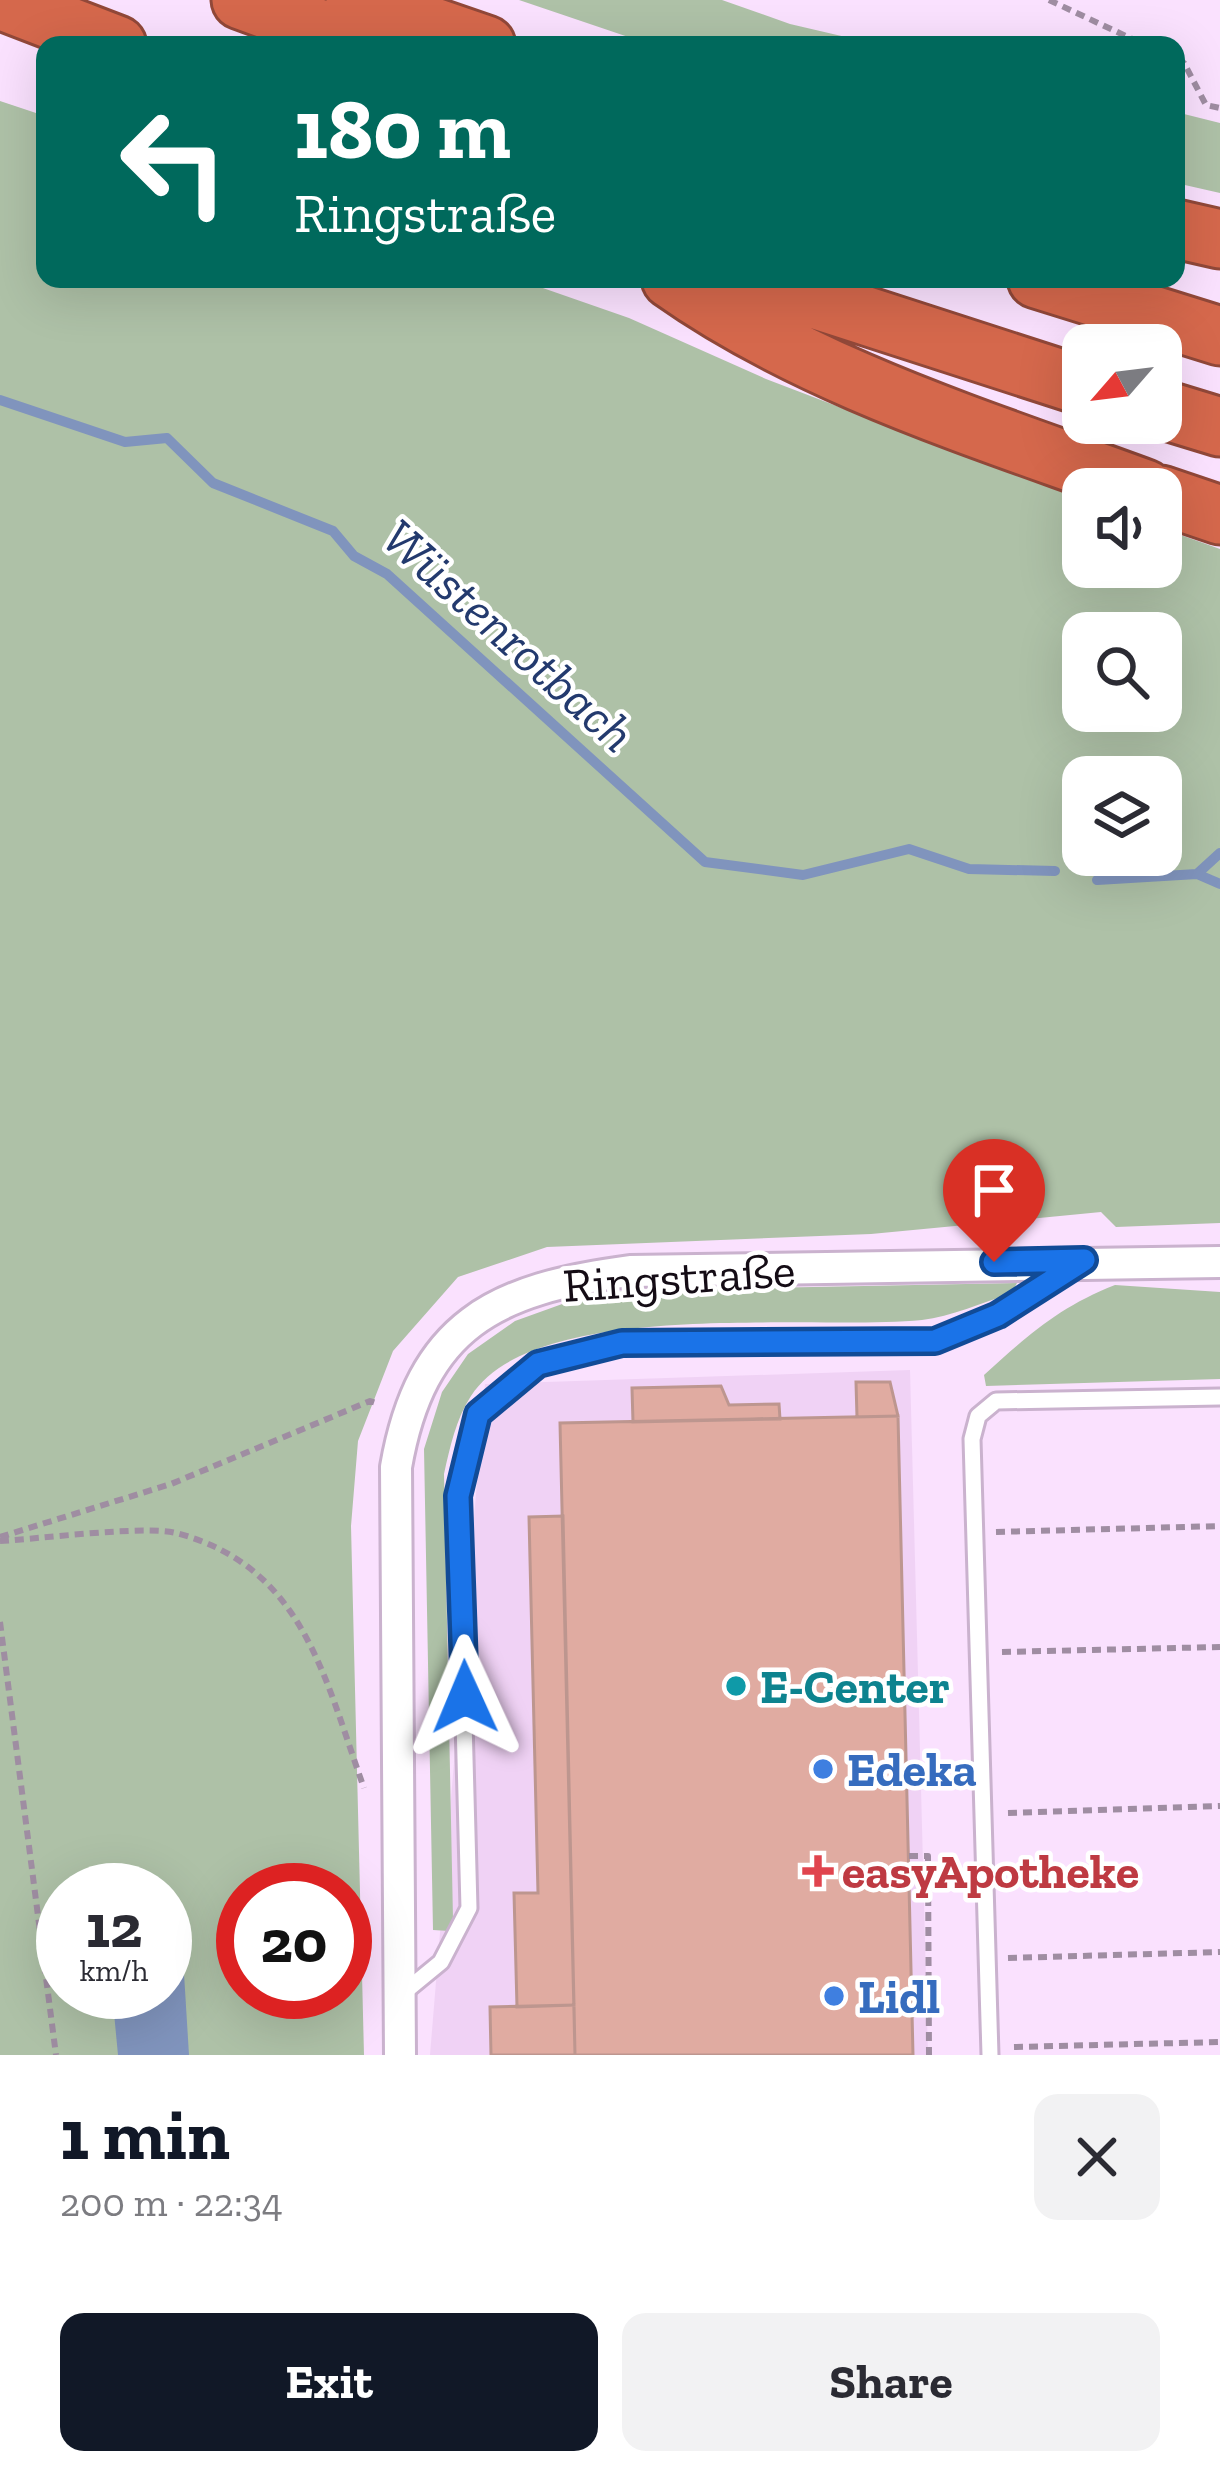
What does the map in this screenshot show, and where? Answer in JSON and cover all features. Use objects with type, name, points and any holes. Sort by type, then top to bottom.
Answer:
[{"type":"highway","points":[[0,0],[94,36]]},
{"type":"highway","points":[[242,0],[340,36]]},
{"type":"highway","points":[[355,0],[459,36]]},
{"type":"highway","points":[[1185,231],[1220,239]]},
{"type":"highway","points":[[684,288],[733,322],[883,389],[1090,468]]},
{"type":"highway","points":[[780,288],[1062,379]]},
{"type":"highway","points":[[1066,288],[1220,336]]},
{"type":"highway","points":[[1182,415],[1220,427]]},
{"type":"highway","points":[[1182,502],[1220,515]]},
{"type":"street","name":"Ringstraße","points":[[400,2055],[396,1467],[406,1410],[430,1366],[461,1329],[510,1296],[558,1280],[630,1271],[1084,1260],[1220,1262]]},
{"type":"lane","points":[[399,1996],[441,1962],[469,1908],[458,1496],[478,1414],[538,1364],[622,1343],[935,1341],[998,1315],[1084,1260]]},
{"type":"lane","points":[[990,2051],[972,1439],[978,1416],[996,1401],[1220,1397]]},
{"type":"path","points":[[1049,0],[1126,36]]},
{"type":"path","points":[[1185,66],[1206,105],[1220,109]]},
{"type":"path","points":[[0,1539],[171,1484],[370,1401],[406,1410]]},
{"type":"path","points":[[976,1533],[1220,1526]]},
{"type":"path","points":[[0,1539],[173,1532],[247,1562],[307,1630],[366,1792],[398,1802]]},
{"type":"path","points":[[0,1622],[56,2055]]},
{"type":"path","points":[[980,1653],[1220,1647]]},
{"type":"path","points":[[984,1813],[1220,1806]]},
{"type":"path","points":[[909,1856],[928,1856],[929,2055]]},
{"type":"path","points":[[988,1958],[1220,1952]]},
{"type":"path","points":[[990,2051],[1220,2042]]},
{"type":"shaded area","name":"E-Center","points":[[910,1370],[928,2055],[430,2055],[485,1384]]},
{"type":"green space","points":[[519,0],[722,0],[841,36],[625,36]]},
{"type":"green space","points":[[0,101],[36,113],[36,288],[543,288],[1062,492],[1062,588],[1182,588],[1182,535],[1220,549],[1220,1223],[1116,1227],[1101,1212],[871,1234],[547,1247],[458,1277],[393,1351],[358,1441],[351,1526],[359,1863],[216,1863],[216,2019],[363,2019],[364,2055],[0,2055]]},
{"type":"green space","points":[[1185,114],[1220,123],[1220,193],[1185,185]]},
{"type":"green space","points":[[1017,1283],[1011,1294],[922,1320],[679,1325],[553,1343],[504,1364],[471,1396],[457,1424],[444,1474],[453,1919],[449,1931],[433,1930],[424,1449],[442,1392],[468,1354],[515,1321],[617,1291]]},
{"type":"green space","points":[[1115,1285],[1220,1292],[1220,1379],[986,1386],[984,1375],[1030,1335],[1077,1303]]},
{"type":"water","points":[[115,2019],[187,2019],[189,2055],[118,2055]]},
{"type":"building","points":[[856,1382],[890,1382],[898,1416],[857,1417]]},
{"type":"building","points":[[721,1386],[729,1405],[779,1404],[780,1419],[633,1422],[632,1388]]},
{"type":"building","name":"E-Center","points":[[898,1416],[913,2055],[575,2055],[560,1423]]},
{"type":"building","points":[[563,1516],[574,2005],[517,2007],[514,1893],[538,1893],[529,1517]]},
{"type":"building","points":[[574,2005],[575,2055],[491,2055],[490,2007]]},
{"type":"waterway","name":"Wüstenrotbach","points":[[0,400],[125,442],[167,438],[213,483],[333,531],[354,556],[387,574],[705,862],[803,875],[909,849],[969,869],[1055,871]]},
{"type":"waterway","points":[[1197,874],[1220,853]]},
{"type":"waterway","points":[[1097,880],[1197,874],[1220,884]]},
{"type":"place","name":"E-Center","points":[[736,1686]]},
{"type":"place","name":"Edeka","points":[[823,1769]]},
{"type":"place","name":"easyApotheke","points":[[818,1871]]},
{"type":"place","name":"Lidl","points":[[834,1996]]},
{"type":"route","points":[[465,1697],[458,1496],[478,1414],[538,1364],[622,1343],[935,1341],[998,1315],[1084,1260],[994,1262]]}]
